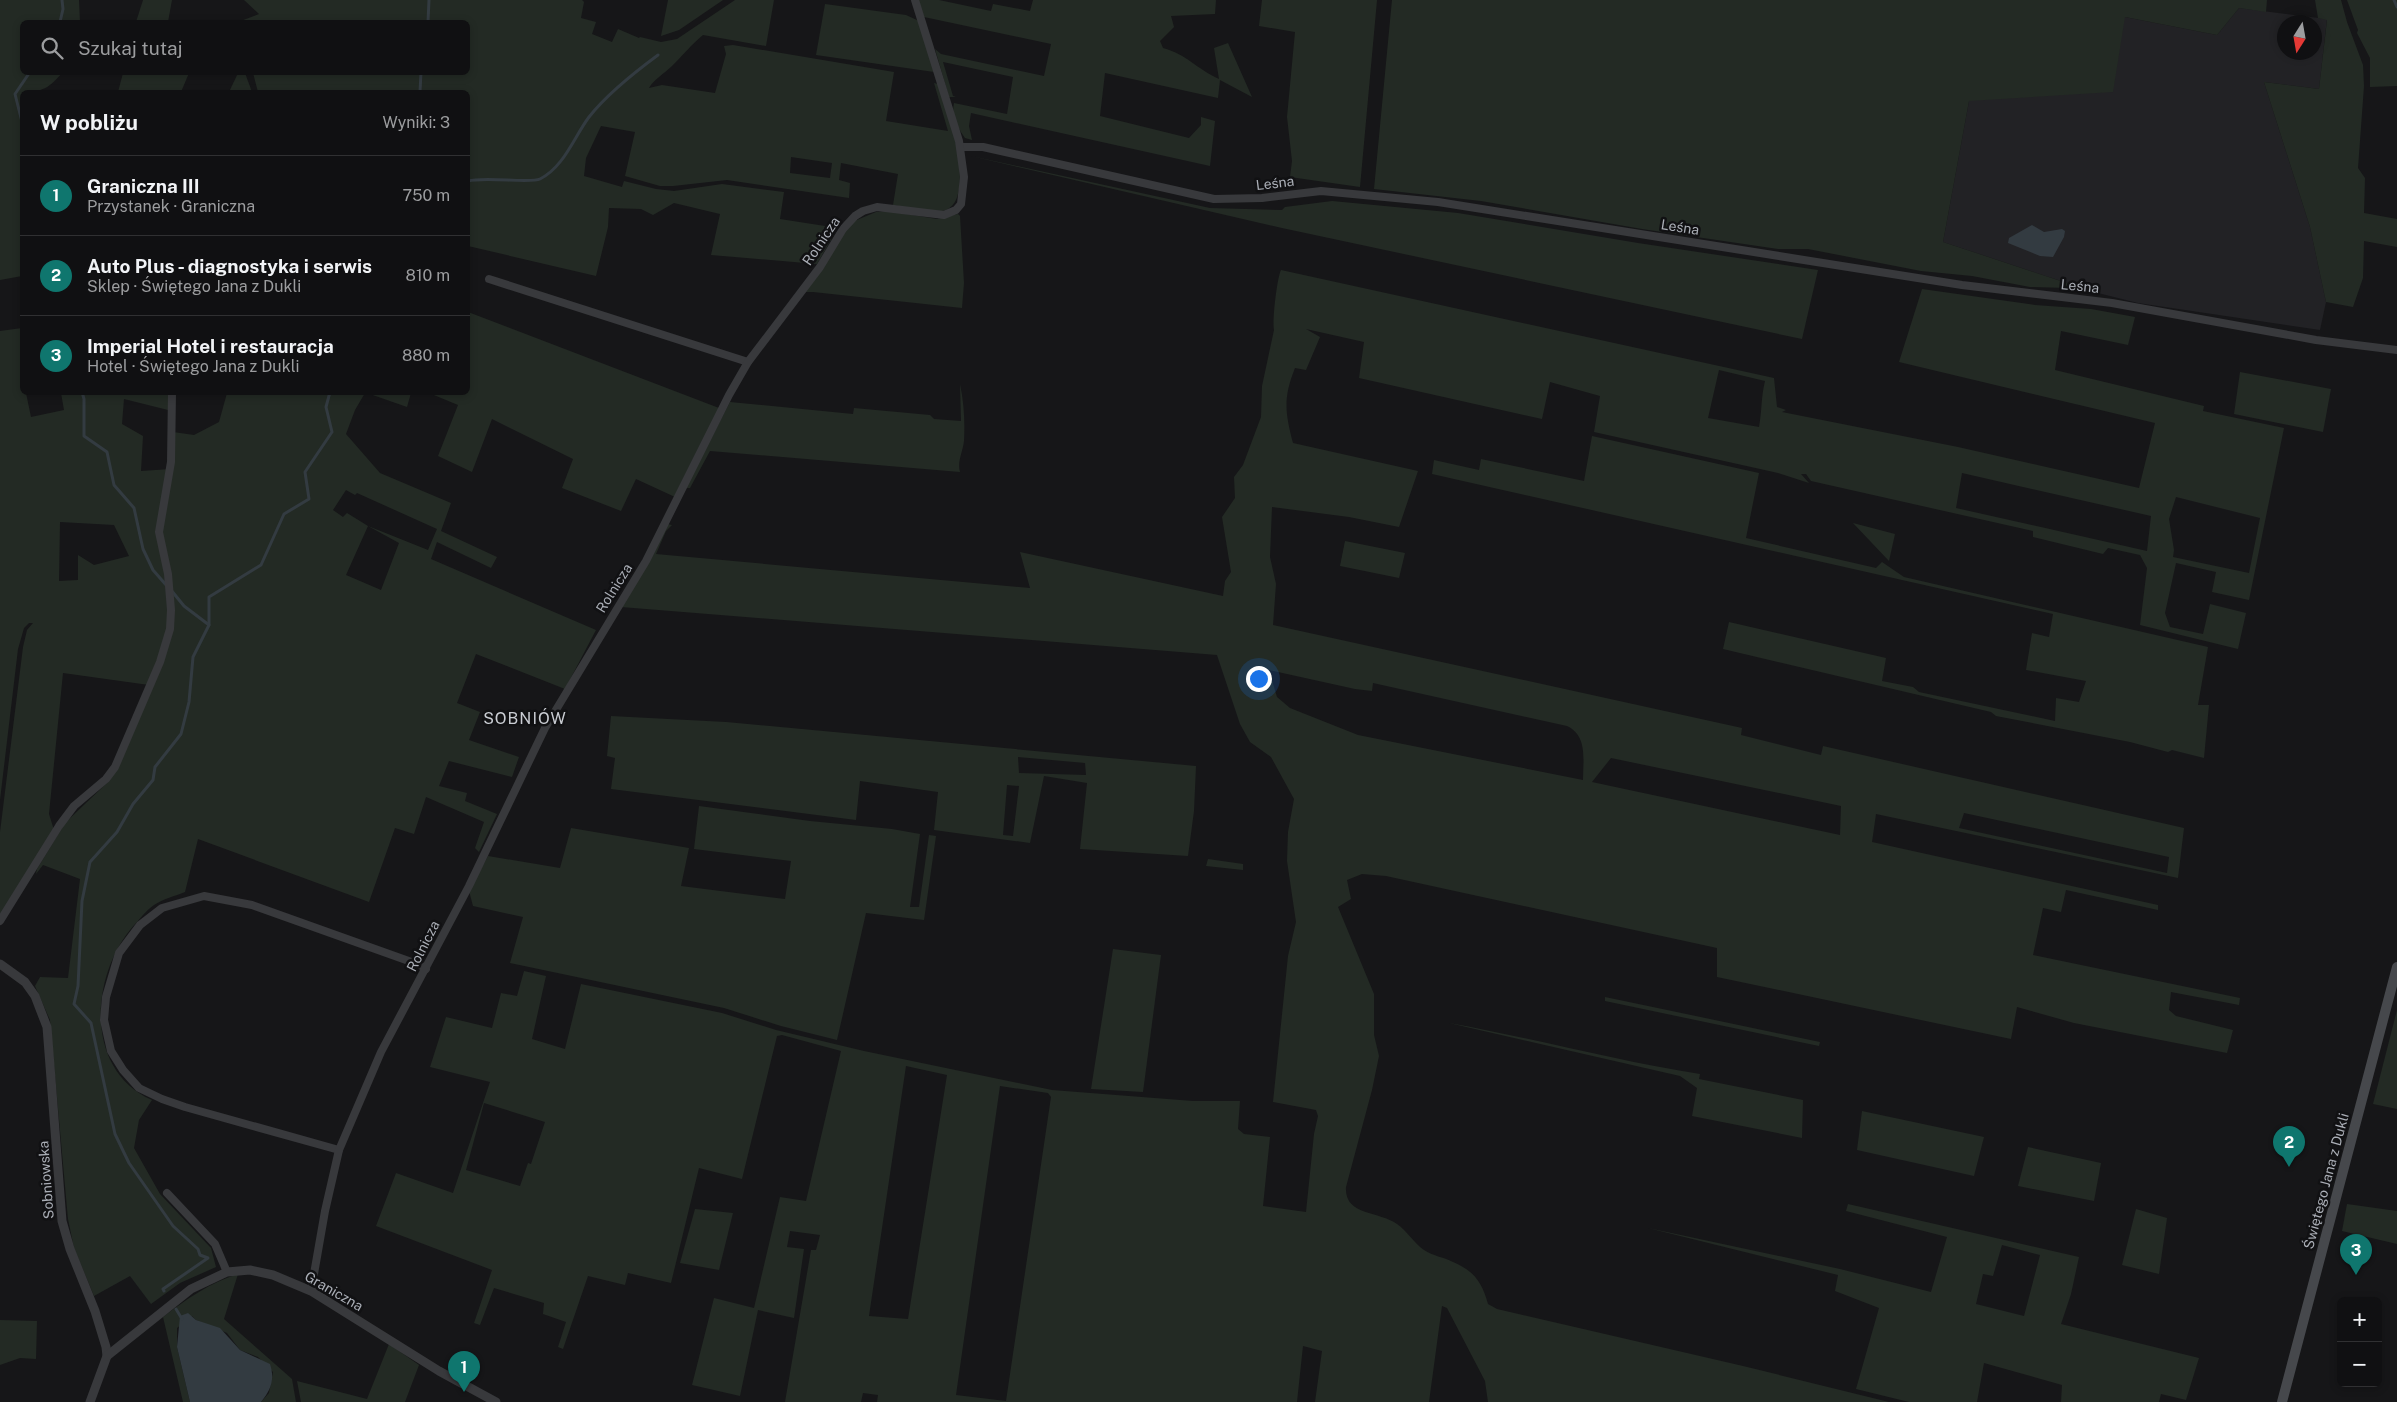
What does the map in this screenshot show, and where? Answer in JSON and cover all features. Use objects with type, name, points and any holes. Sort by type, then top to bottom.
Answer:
[{"type":"main road","name":"Świętego Jana z Dukli","points":[[2282,1402],[2397,967]]},
{"type":"street","name":"Rolnicza","points":[[311,1291],[325,1211],[339,1150],[381,1052],[426,969],[545,728],[646,561],[729,395],[748,362],[820,267],[843,229],[863,210],[877,207],[944,214],[959,208],[964,194],[960,147],[947,99],[915,0]]},
{"type":"street","name":"Leśna","points":[[960,147],[983,148],[1214,199],[1262,198],[1321,191],[1438,202],[1962,285],[2112,303],[2316,340],[2397,350]]},
{"type":"street","points":[[488,279],[748,362]]},
{"type":"street","points":[[0,921],[74,806],[106,779],[115,767],[160,662],[170,629],[170,597],[159,532],[171,462],[172,395]]},
{"type":"street","points":[[339,1150],[185,1107],[139,1088],[123,1070],[111,1051],[104,1020],[106,997],[119,953],[140,926],[162,908],[204,896],[252,905],[420,965],[426,969]]},
{"type":"street","name":"Sobniowska","points":[[0,964],[25,982],[35,996],[47,1028],[62,1222],[70,1249],[96,1311],[107,1356]]},
{"type":"street","points":[[167,1193],[215,1244],[227,1272]]},
{"type":"street","name":"Graniczna","points":[[107,1356],[178,1299],[206,1280],[241,1269],[260,1272],[311,1291],[439,1371],[496,1402]]},
{"type":"street","points":[[90,1402],[107,1356]]},
{"type":"shaded area","points":[[0,0],[79,0],[80,20],[20,20],[20,75],[60,75],[40,90],[20,90],[20,276],[0,280]]},
{"type":"shaded area","points":[[143,0],[172,0],[168,20],[137,20]]},
{"type":"shaded area","points":[[244,0],[582,0],[584,2],[581,18],[596,22],[592,34],[612,42],[618,29],[639,38],[661,42],[677,39],[735,0],[774,0],[766,46],[703,35],[649,88],[662,85],[715,93],[726,54],[724,46],[733,45],[894,72],[886,121],[948,131],[934,83],[938,84],[953,130],[960,170],[959,188],[955,202],[946,210],[934,212],[893,205],[898,174],[841,163],[839,180],[850,183],[849,198],[727,180],[660,186],[625,176],[635,132],[601,126],[586,158],[584,176],[622,187],[624,181],[656,189],[674,191],[722,184],[784,192],[780,219],[838,228],[817,264],[711,255],[720,214],[674,203],[653,215],[641,209],[609,208],[608,227],[596,276],[470,246],[470,90],[257,90],[254,75],[470,75],[470,20],[243,20],[259,14]],"holes":[[[791,157],[832,163],[830,178],[790,173]]]},
{"type":"shaded area","points":[[668,0],[723,0],[679,30],[661,36]]},
{"type":"shaded area","points":[[918,0],[939,0],[991,11],[993,4],[1030,11],[1033,0],[1216,0],[1215,14],[1171,16],[1174,27],[1160,41],[1163,48],[1178,54],[1219,79],[1214,48],[1228,43],[1252,97],[1220,80],[1218,98],[1105,73],[1100,116],[1189,138],[1201,125],[1201,117],[1215,121],[1210,166],[971,113],[969,126],[972,140],[965,138],[954,117],[954,103],[1007,114],[1013,77],[943,62],[953,96],[956,97],[949,97],[935,49],[941,54],[1044,76],[1051,44],[924,17]]},
{"type":"shaded area","points":[[1262,0],[1377,0],[1360,187],[1290,177],[1292,161],[1287,117],[1295,32],[1259,26]]},
{"type":"shaded area","points":[[1392,0],[2267,0],[2266,12],[2239,8],[2217,35],[2125,17],[2113,92],[1969,101],[1943,242],[2094,292],[2068,288],[2030,287],[1972,276],[1921,271],[1808,249],[1778,249],[1642,229],[1481,201],[1374,189]]},
{"type":"shaded area","points":[[2315,0],[2341,0],[2363,65],[2364,86],[2358,168],[2365,178],[2364,213],[2397,219],[2397,247],[2364,241],[2363,278],[2353,307],[2326,302],[2310,227],[2264,82],[2319,89],[2327,20],[2322,19],[2322,15],[2318,15]]},
{"type":"shaded area","points":[[2347,0],[2397,0],[2397,86],[2370,87],[2370,58],[2357,33],[2358,30]]},
{"type":"shaded area","points":[[825,4],[906,15],[919,21],[934,72],[816,55]]},
{"type":"shaded area","points":[[2239,8],[2295,15],[2277,15],[2277,60],[2322,60],[2322,18],[2327,19],[2319,89],[2264,82],[2310,227],[2326,302],[2320,330],[2138,303],[2094,292],[1943,242],[1969,101],[2125,17],[2217,35]]},
{"type":"shaded area","points":[[122,75],[188,75],[182,90],[118,90]]},
{"type":"shaded area","points":[[237,75],[246,75],[251,90],[230,90]]},
{"type":"shaded area","points":[[971,156],[1210,208],[1282,210],[1285,207],[1332,201],[1458,213],[1818,270],[1802,339],[1282,228]]},
{"type":"shaded area","points":[[888,211],[937,219],[958,214],[960,216],[964,283],[962,308],[804,292],[852,222],[876,212]]},
{"type":"shaded area","points":[[2032,225],[2044,232],[2062,229],[2065,231],[2064,237],[2053,257],[2040,256],[2008,243],[2009,238]]},
{"type":"shaded area","points":[[1281,270],[1774,378],[1777,407],[1786,410],[1782,412],[1958,447],[2139,488],[2155,423],[1899,362],[1922,289],[2035,305],[2091,309],[2135,317],[2128,345],[2061,331],[2055,370],[2204,406],[2203,411],[2284,428],[2249,600],[2212,592],[2216,572],[2176,563],[2165,613],[2170,627],[2203,634],[2210,604],[2246,613],[2238,649],[2140,625],[2147,568],[2140,555],[2108,548],[2103,554],[2033,537],[2033,531],[1811,481],[1806,474],[1801,474],[1809,483],[1778,473],[1594,432],[1600,396],[1550,382],[1542,419],[1359,378],[1364,342],[1306,329],[1320,337],[1306,370],[1295,368],[1288,388],[1286,405],[1293,443],[1418,471],[1399,527],[1349,517],[1272,507],[1270,557],[1276,584],[1273,625],[1742,728],[1741,735],[1821,755],[1823,746],[2184,828],[2178,878],[1876,814],[1872,842],[2158,905],[2158,910],[2066,890],[2061,912],[2043,908],[2033,955],[2240,998],[2239,1005],[2171,992],[2169,1010],[2176,1016],[2233,1030],[2227,1053],[2074,1023],[2017,1007],[2011,1039],[1717,977],[1717,948],[1386,876],[1362,874],[1347,880],[1351,899],[1338,907],[1374,994],[1374,1035],[1379,1056],[1372,1090],[1346,1187],[1347,1196],[1351,1203],[1364,1212],[1397,1224],[1424,1250],[1460,1265],[1472,1273],[1480,1283],[1488,1304],[1497,1309],[1889,1402],[1488,1402],[1485,1381],[1447,1308],[1442,1306],[1429,1402],[1315,1402],[1322,1351],[1303,1346],[1297,1402],[877,1402],[878,1395],[863,1393],[861,1402],[785,1402],[811,1250],[816,1250],[820,1235],[790,1231],[787,1247],[804,1249],[794,1318],[758,1310],[740,1396],[692,1385],[714,1298],[754,1308],[780,1197],[806,1201],[841,1051],[782,1035],[777,1036],[742,1179],[699,1168],[671,1283],[628,1273],[625,1285],[588,1276],[563,1349],[558,1347],[566,1322],[543,1314],[544,1303],[494,1288],[480,1325],[474,1323],[492,1270],[376,1226],[396,1173],[453,1193],[490,1082],[430,1067],[446,1017],[492,1028],[501,993],[517,996],[524,971],[546,976],[532,1039],[565,1049],[581,984],[722,1013],[776,1030],[864,1051],[1052,1090],[1193,1101],[1240,1101],[1238,1129],[1244,1134],[1270,1137],[1263,1206],[1306,1212],[1314,1134],[1318,1116],[1316,1110],[1273,1102],[1288,956],[1296,922],[1287,861],[1288,832],[1294,799],[1271,757],[1250,742],[1240,724],[1217,655],[621,607],[667,524],[672,525],[666,531],[656,554],[1030,588],[1020,552],[1223,596],[1225,581],[1231,572],[1222,517],[1235,498],[1234,477],[1243,465],[1261,417],[1262,386],[1274,330],[1274,309]],"holes":[[[1719,370],[1765,381],[1759,427],[1708,418]],[[1962,473],[2151,516],[2147,551],[1956,508]],[[2176,497],[2260,518],[2249,573],[2173,557],[2174,550],[2169,519]],[[1269,670],[1355,689],[1372,691],[1373,683],[1567,726],[1574,730],[1581,742],[1583,749],[1583,780],[1358,735],[1290,708],[1277,697]],[[1611,758],[1841,806],[1840,835],[1592,782]],[[1964,813],[2169,857],[2167,873],[1959,828]],[[906,1066],[947,1075],[908,1319],[869,1316]],[[1000,1086],[1048,1093],[1051,1097],[1006,1401],[956,1395]],[[484,1103],[545,1122],[531,1164],[528,1163],[520,1186],[466,1170]]]},
{"type":"shaded area","points":[[470,313],[719,408],[675,497],[636,479],[621,511],[562,488],[573,459],[492,419],[472,472],[438,456],[458,405],[434,395],[470,395]]},
{"type":"shaded area","points":[[20,328],[20,395],[26,395],[31,417],[64,410],[61,395],[168,395],[168,410],[124,399],[122,424],[143,436],[141,471],[171,469],[173,432],[194,435],[219,422],[226,395],[364,395],[355,410],[346,434],[380,473],[451,503],[441,531],[497,557],[491,568],[437,542],[431,559],[596,630],[565,689],[476,654],[457,703],[480,712],[469,740],[519,757],[512,777],[449,761],[439,786],[467,793],[465,801],[497,814],[479,852],[475,848],[484,822],[426,797],[414,834],[395,828],[369,902],[198,839],[185,892],[161,901],[152,907],[141,917],[122,941],[110,964],[103,990],[101,1016],[104,1042],[113,1066],[129,1085],[152,1100],[139,1120],[134,1148],[160,1194],[211,1248],[216,1267],[180,1283],[151,1304],[130,1276],[94,1296],[74,1248],[68,1219],[50,1020],[35,986],[40,977],[68,978],[80,879],[43,865],[36,874],[37,869],[65,823],[108,782],[149,685],[63,673],[49,814],[54,830],[0,917],[0,832],[23,647],[27,630],[33,623],[29,623],[24,628],[18,649],[0,800],[0,331]],"holes":[[[346,490],[355,495],[357,493],[437,529],[428,550],[368,526],[347,513],[343,517],[333,510]],[[60,522],[114,525],[129,556],[94,565],[78,555],[78,580],[59,581]],[[368,526],[399,543],[381,590],[346,575]]]},
{"type":"shaded area","points":[[2240,372],[2331,389],[2323,432],[2234,414]]},
{"type":"shaded area","points":[[960,384],[963,405],[964,441],[959,464],[960,472],[710,451],[690,488],[685,488],[730,402],[853,414],[854,408],[930,415],[934,419],[961,421]]},
{"type":"shaded area","points":[[373,395],[410,395],[407,407]]},
{"type":"shaded area","points":[[1592,436],[1759,473],[1746,538],[1876,568],[1882,562],[1904,577],[2208,647],[2198,705],[2209,705],[2204,758],[2172,750],[2168,752],[2130,742],[1996,716],[1991,712],[1723,649],[1729,622],[1886,658],[1882,681],[1913,687],[1919,692],[2055,721],[2056,698],[2079,702],[2086,681],[2026,670],[2032,633],[2049,637],[2053,614],[1432,474],[1434,460],[1479,470],[1481,459],[1584,481]]},
{"type":"shaded area","points":[[1853,523],[1895,534],[1889,561]]},
{"type":"shaded area","points":[[1345,541],[1405,553],[1399,578],[1340,566]]},
{"type":"shaded area","points":[[611,716],[726,722],[1196,766],[1194,811],[1188,856],[1080,849],[1087,783],[1044,776],[1030,843],[934,830],[938,792],[860,781],[856,820],[611,789],[615,758],[607,756]],"holes":[[[1018,757],[1085,763],[1086,775],[1019,773]],[[1007,785],[1019,786],[1013,836],[1003,835]]]},
{"type":"shaded area","points":[[699,806],[920,834],[910,907],[919,907],[929,835],[936,836],[924,920],[866,913],[837,1040],[781,1026],[724,1008],[510,963],[523,917],[473,906],[469,891],[488,856],[560,868],[571,828],[689,848],[681,886],[785,899],[791,861],[694,849]]},
{"type":"shaded area","points":[[1208,859],[1243,864],[1243,870],[1206,866]]},
{"type":"shaded area","points":[[1113,949],[1161,955],[1143,1092],[1091,1089]]},
{"type":"shaded area","points":[[1605,997],[1820,1042],[1819,1046],[1605,1001]]},
{"type":"shaded area","points":[[2397,1010],[2397,1109],[2373,1104]]},
{"type":"shaded area","points":[[1449,1023],[1637,1063],[1700,1074],[1699,1079],[1803,1100],[1802,1138],[1692,1116],[1697,1088],[1680,1076]]},
{"type":"shaded area","points":[[1862,1111],[1984,1137],[1974,1176],[1857,1150]]},
{"type":"shaded area","points":[[2028,1147],[2101,1163],[2094,1201],[2018,1186]]},
{"type":"shaded area","points":[[1848,1204],[2079,1257],[2071,1294],[2061,1324],[2199,1358],[2186,1400],[2161,1394],[2159,1402],[2061,1402],[2062,1385],[1984,1363],[1977,1402],[1909,1402],[1856,1389],[1879,1308],[1835,1291],[1838,1275],[1648,1228],[1840,1269],[1931,1292],[1947,1237],[1846,1211]],"holes":[[[2002,1245],[2040,1255],[2024,1316],[1976,1304],[1983,1274],[1993,1276]]]},
{"type":"shaded area","points":[[2347,1204],[2397,1211],[2397,1244],[2342,1231]]},
{"type":"shaded area","points":[[695,1209],[733,1213],[719,1270],[680,1263]]},
{"type":"shaded area","points":[[2136,1209],[2167,1218],[2159,1274],[2122,1265]]},
{"type":"shaded area","points":[[238,1274],[224,1319],[292,1379],[296,1402],[261,1402],[269,1393],[273,1372],[258,1357],[240,1350],[227,1333],[196,1320],[192,1316],[177,1328],[177,1347],[190,1402],[183,1402],[163,1317],[208,1287]]},
{"type":"shaded area","points":[[188,1313],[196,1320],[220,1328],[240,1350],[270,1364],[271,1384],[261,1402],[190,1402],[177,1347],[180,1316]]},
{"type":"shaded area","points":[[0,1320],[37,1321],[36,1359],[20,1358],[0,1365]]},
{"type":"shaded area","points":[[389,1344],[419,1365],[405,1402],[301,1402],[297,1381],[367,1399]]},
{"type":"waterway","points":[[60,20],[63,9],[62,0]]},
{"type":"waterway","points":[[428,20],[429,0]]},
{"type":"waterway","points":[[2394,0],[2397,7]]},
{"type":"waterway","points":[[470,181],[485,179],[527,181],[540,179],[548,174],[568,151],[596,108],[658,55]]},
{"type":"waterway","points":[[20,114],[15,94],[28,75]]},
{"type":"waterway","points":[[420,90],[421,75]]},
{"type":"waterway","points":[[83,395],[84,436],[107,452],[114,485],[134,508],[143,549],[153,570],[167,586]]},
{"type":"waterway","points":[[164,1291],[163,1289],[208,1258],[200,1255],[198,1249],[173,1226],[129,1163],[115,1134],[91,1023],[74,1004],[78,986],[82,901],[90,862],[117,832],[133,804],[153,780],[155,767],[181,734],[189,702],[193,657],[209,625],[209,597],[261,565],[284,514],[309,499],[305,472],[332,432],[326,407],[329,395]]},
{"type":"waterway","points":[[171,590],[184,606],[209,625]]},
{"type":"waterway","points":[[176,1309],[182,1319]]},
{"type":"place","name":"Auto Plus - diagnostyka i serwis","points":[[2289,1167]]},
{"type":"place","name":"Imperial Hotel i restauracja","points":[[2356,1275]]},
{"type":"place","name":"Graniczna III","points":[[464,1392]]},
{"type":"district","name":"SOBNIÓW","points":[[525,718]]}]
